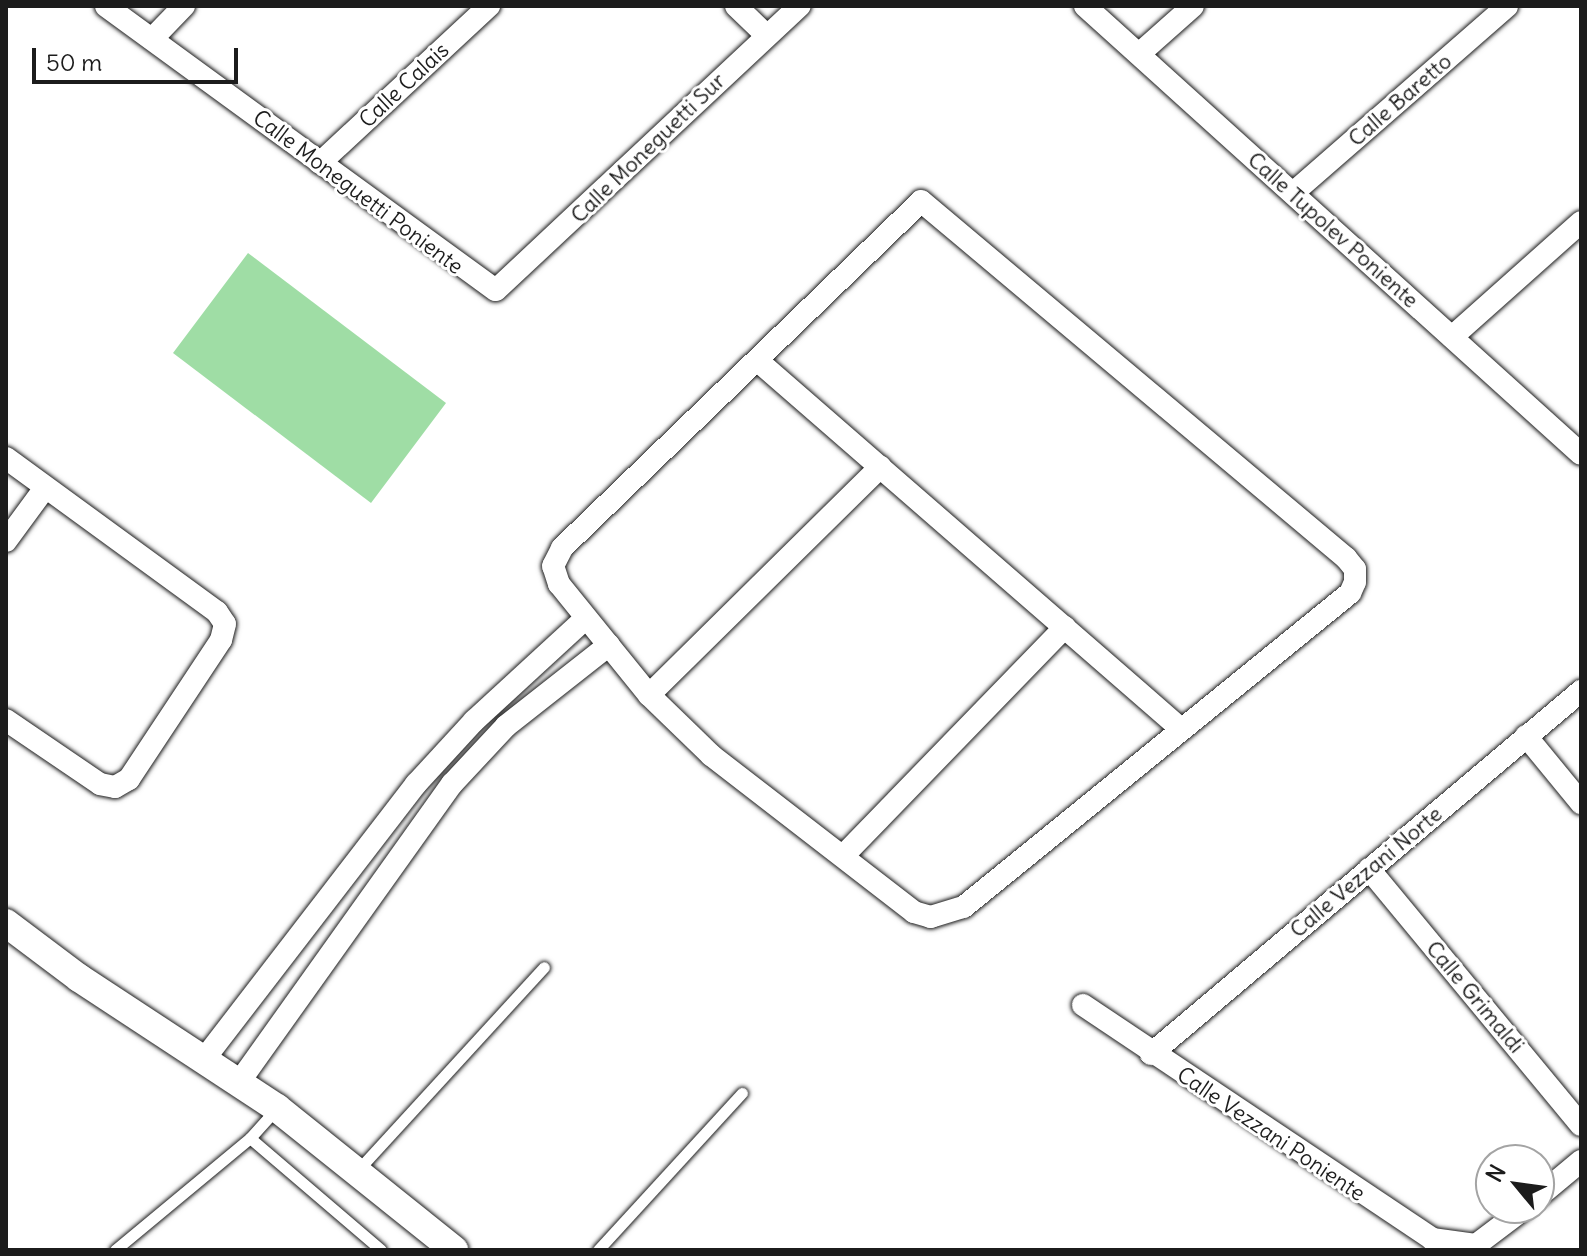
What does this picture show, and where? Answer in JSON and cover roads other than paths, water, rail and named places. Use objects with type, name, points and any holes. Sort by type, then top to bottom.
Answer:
[{"type":"street","name":"Calle Moneguetti Poniente","points":[[106,6],[496,290]]},
{"type":"street","points":[[152,39],[184,6]]},
{"type":"street","name":"Calle Calais","points":[[320,163],[489,6]]},
{"type":"street","points":[[736,6],[766,35]]},
{"type":"street","name":"Calle Moneguetti Sur","points":[[496,290],[800,6]]},
{"type":"street","name":"Calle Tupolev Poniente","points":[[1085,6],[1581,454]]},
{"type":"street","points":[[1139,54],[1193,6]]},
{"type":"street","name":"Calle Baretto","points":[[1293,193],[1507,6]]},
{"type":"street","points":[[927,202],[1346,558],[1355,569],[1350,593],[945,917],[914,912],[845,854],[711,755],[649,695],[586,618],[555,576],[555,558],[758,361],[914,203],[927,202]]},
{"type":"street","points":[[1452,337],[1581,222]]},
{"type":"street","points":[[758,361],[1181,729]]},
{"type":"street","points":[[6,458],[217,612],[225,624],[221,640],[129,779],[115,787],[100,784],[6,720]]},
{"type":"street","points":[[649,695],[880,467]]},
{"type":"street","points":[[6,541],[45,488]]},
{"type":"street","points":[[205,1058],[416,784],[474,721],[586,618]]},
{"type":"street","points":[[845,854],[1065,627]]},
{"type":"street","points":[[240,1081],[452,784],[506,726],[609,645]]},
{"type":"street","name":"Calle Vezzani Norte","points":[[1151,1054],[1581,691]]},
{"type":"street","points":[[1526,736],[1581,803]]},
{"type":"street","name":"Calle Grimaldi","points":[[1369,869],[1581,1125]]},
{"type":"street","points":[[6,923],[79,978],[277,1108],[454,1250]]},
{"type":"street","name":"Calle Vezzani Poniente","points":[[1083,1005],[1413,1230],[1466,1247],[1486,1240],[1506,1224]]},
{"type":"street","points":[[1555,1183],[1581,1161]]},
{"type":"lane","points":[[358,1170],[544,967]]},
{"type":"lane","points":[[598,1250],[742,1093]]},
{"type":"lane","points":[[115,1250],[250,1138],[277,1108]]},
{"type":"lane","points":[[250,1138],[381,1250]]}]
